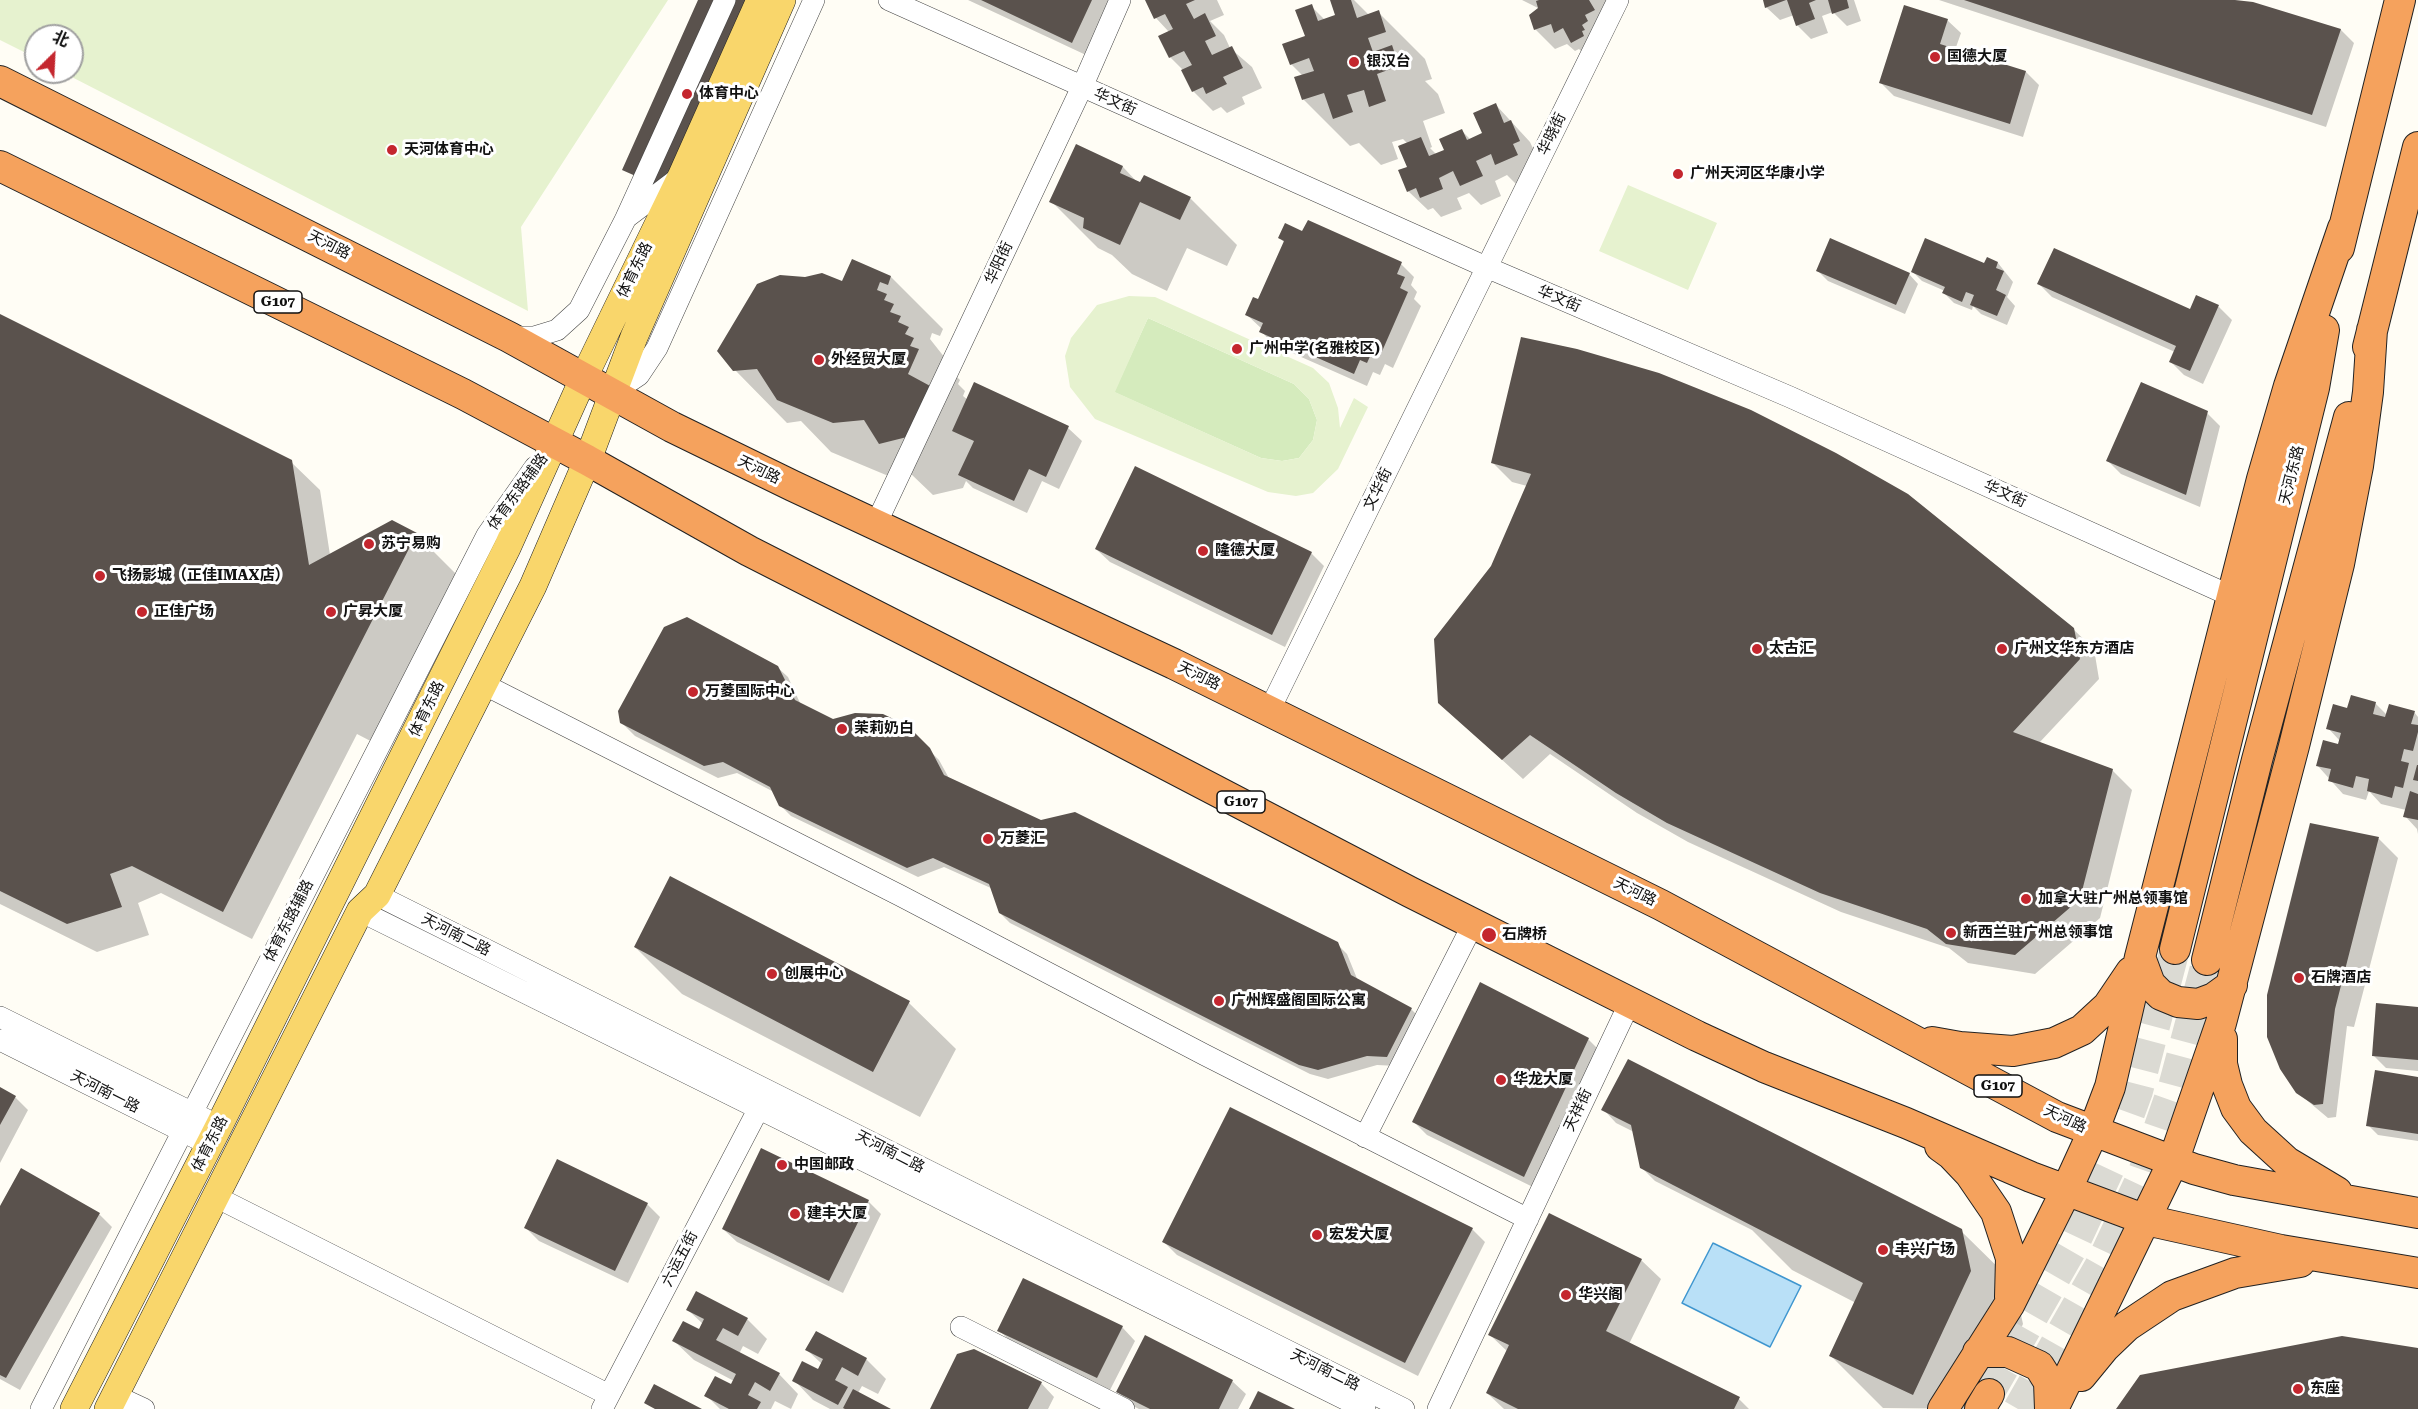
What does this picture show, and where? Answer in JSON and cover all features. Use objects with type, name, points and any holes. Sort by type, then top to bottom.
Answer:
[{"type":"highway","name":"天河东路","points":[[2175,949],[2314,388],[2343,228],[2400,0]]},
{"type":"highway","name":"天河路","points":[[0,81],[509,337],[690,436],[1269,711],[1692,922],[2057,1117],[2173,1162],[2234,1180],[2418,1213]]},
{"type":"highway","points":[[2207,960],[2257,760],[2372,330],[2418,147]]},
{"type":"highway","name":"G107","points":[[0,166],[443,384],[587,460],[749,551],[1082,720],[1473,924],[1764,1067],[1906,1123],[2066,1191],[2146,1220],[2221,1238],[2418,1273]]},
{"type":"highway","points":[[1943,1409],[2010,1305],[2093,1132],[2115,1072],[2140,957],[2231,596],[2289,386],[2343,228]]},
{"type":"highway","points":[[2053,1409],[2173,1162],[2222,1023],[2294,746],[2345,535],[2358,466],[2368,392],[2372,330]]},
{"type":"highway","points":[[2140,957],[2150,984],[2162,995],[2178,1002],[2198,1004],[2214,998],[2232,985]]},
{"type":"highway","points":[[1904,1036],[1960,1047],[2013,1051],[2054,1043],[2082,1030],[2108,1006],[2140,957]]},
{"type":"highway","points":[[2222,1023],[2222,1064],[2227,1085],[2236,1108],[2253,1131],[2287,1162],[2358,1203]]},
{"type":"highway","points":[[1906,1123],[1952,1154],[1970,1174],[1996,1212],[2011,1258],[2010,1305]]},
{"type":"highway","points":[[2053,1409],[2113,1339],[2146,1312],[2172,1296],[2222,1276],[2245,1270],[2329,1259]]},
{"type":"highway","points":[[1978,1352],[2008,1352],[2039,1366],[2049,1382],[2053,1409]]},
{"type":"main road","name":"体育东路","points":[[74,1409],[214,1135],[507,548],[584,377],[681,177],[760,0]]},
{"type":"main road","name":"体育东路","points":[[111,1402],[533,586],[587,460],[652,294],[782,0]]},
{"type":"street","points":[[509,337],[546,334],[557,330],[579,310],[625,219],[725,0]]},
{"type":"street","points":[[612,393],[639,375],[657,348],[814,0]]},
{"type":"street","name":"华文街","points":[[889,0],[1486,267],[1790,397],[2231,596]]},
{"type":"street","name":"华阳街","points":[[876,524],[1082,87],[1120,0]]},
{"type":"street","name":"华晓街","points":[[1486,267],[1618,0]]},
{"type":"street","points":[[625,219],[681,177]]},
{"type":"street","name":"文华街","points":[[1269,711],[1486,267]]},
{"type":"street","name":"体育东路辅路","points":[[41,1409],[487,535],[554,442]]},
{"type":"street","points":[[483,684],[1528,1219]]},
{"type":"street","name":"天河南二路","points":[[369,903],[759,1108],[1365,1409]]},
{"type":"street","name":"天河南二路","points":[[369,903],[1404,1409]]},
{"type":"street","points":[[1365,1137],[1473,924]]},
{"type":"street","name":"天祥街","points":[[1437,1409],[1630,1002]]},
{"type":"street","points":[[0,1017],[186,1122],[214,1135]]},
{"type":"street","name":"天河南一路","points":[[0,1040],[186,1122]]},
{"type":"street","name":"六运五街","points":[[606,1402],[759,1108]]},
{"type":"street","points":[[216,1197],[606,1402]]},
{"type":"street","points":[[961,1326],[1124,1409]]},
{"type":"street","points":[[111,1402],[144,1409]]},
{"type":"green space","name":"天河体育中心","points":[[0,0],[668,0],[521,227],[528,311],[84,83],[84,24],[24,24],[24,52],[0,40]]},
{"type":"green space","points":[[1628,185],[1717,223],[1688,290],[1599,251]]},
{"type":"green space","points":[[1129,296],[1155,297],[1313,368],[1329,383],[1338,408],[1340,428],[1354,398],[1368,407],[1338,469],[1313,493],[1296,496],[1268,492],[1095,419],[1070,387],[1065,356],[1071,338],[1097,305]],"holes":[[[1148,318],[1294,384],[1309,399],[1317,420],[1313,440],[1299,458],[1282,461],[1261,458],[1115,392]]]},
{"type":"green space","points":[[1148,318],[1294,384],[1309,399],[1317,420],[1313,440],[1299,458],[1282,461],[1261,458],[1114,392]]},
{"type":"water","points":[[1713,1243],[1801,1286],[1770,1347],[1682,1303]]},
{"type":"building","name":"体育中心","points":[[698,0],[759,0],[672,192],[622,170]]},
{"type":"building","points":[[981,0],[1092,0],[1072,43]]},
{"type":"building","points":[[1145,0],[1195,0],[1186,4],[1194,19],[1205,13],[1216,36],[1205,41],[1212,55],[1232,46],[1243,68],[1223,77],[1227,84],[1206,94],[1203,87],[1192,92],[1181,70],[1192,65],[1184,51],[1169,58],[1158,36],[1173,29],[1165,14],[1154,19]]},
{"type":"building","name":"银汉台","points":[[1330,0],[1351,0],[1357,18],[1379,10],[1386,32],[1368,38],[1373,52],[1392,45],[1399,66],[1377,74],[1386,101],[1369,107],[1364,90],[1347,95],[1353,112],[1333,119],[1324,93],[1302,100],[1294,77],[1314,71],[1309,58],[1290,65],[1282,44],[1305,36],[1295,10],[1312,4],[1318,21],[1335,15]]},
{"type":"building","points":[[1589,0],[1595,10],[1585,15],[1588,21],[1582,25],[1585,30],[1582,31],[1584,36],[1571,43],[1563,28],[1554,33],[1551,24],[1534,30],[1529,15],[1538,8],[1536,1]]},
{"type":"building","points":[[1763,0],[1786,0],[1765,8]]},
{"type":"building","points":[[1787,0],[1816,0],[1809,3],[1815,19],[1796,26]]},
{"type":"building","points":[[1828,0],[1847,0],[1849,8],[1832,14]]},
{"type":"building","points":[[1964,0],[2235,0],[2253,2],[2341,29],[2312,115]]},
{"type":"building","name":"国德大厦","points":[[1904,5],[1948,19],[1940,44],[2026,71],[2010,124],[1879,83]]},
{"type":"building","points":[[1496,103],[1504,123],[1511,120],[1520,141],[1513,144],[1518,155],[1495,165],[1491,154],[1476,161],[1483,176],[1460,186],[1453,171],[1439,178],[1443,189],[1420,198],[1416,188],[1407,192],[1398,170],[1407,167],[1398,146],[1421,137],[1429,156],[1444,150],[1439,139],[1462,129],[1467,140],[1482,133],[1473,113]]},
{"type":"building","points":[[1076,144],[1123,166],[1120,173],[1140,182],[1144,175],[1191,197],[1180,220],[1140,202],[1120,245],[1083,228],[1084,218],[1049,202]]},
{"type":"building","points":[[1308,220],[1402,262],[1397,274],[1405,277],[1400,288],[1408,292],[1380,356],[1372,352],[1367,363],[1360,360],[1354,374],[1259,332],[1263,323],[1245,315],[1253,297],[1258,299],[1284,241],[1278,238],[1285,223],[1302,231]]},
{"type":"building","points":[[1830,238],[1910,273],[1896,305],[1816,271]]},
{"type":"building","points":[[1925,238],[1984,263],[1987,257],[1998,262],[1996,268],[2004,271],[1996,290],[2006,295],[1997,316],[1970,305],[1974,295],[1966,292],[1962,302],[1942,293],[1945,287],[1911,272]]},
{"type":"building","points":[[2054,248],[2190,309],[2196,295],[2219,305],[2190,371],[2169,362],[2176,346],[2037,284]]},
{"type":"building","name":"外经贸大厦","points":[[852,259],[891,276],[888,285],[880,282],[877,290],[887,294],[884,300],[894,304],[890,312],[901,316],[898,322],[909,327],[905,334],[914,338],[910,346],[919,349],[908,374],[932,387],[911,436],[879,444],[864,420],[833,423],[777,400],[757,369],[733,371],[717,351],[757,284],[780,275],[805,277],[822,273],[842,281]]},
{"type":"building","name":"正佳广场","points":[[0,314],[292,460],[309,565],[392,520],[417,533],[223,912],[132,866],[110,874],[122,907],[67,924],[0,891]]},
{"type":"building","name":"太古汇","points":[[1521,337],[1577,349],[1659,373],[1751,410],[1836,453],[1908,494],[2074,628],[2080,659],[2013,732],[2113,769],[2080,899],[2015,955],[1946,944],[1927,929],[1820,893],[1667,823],[1616,793],[1530,735],[1502,760],[1438,703],[1434,639],[1491,566],[1531,474],[1491,463]]},
{"type":"building","points":[[974,382],[1069,426],[1046,477],[1029,469],[1014,501],[958,475],[974,441],[952,431]]},
{"type":"building","points":[[2141,382],[2208,411],[2186,495],[2106,461]]},
{"type":"building","name":"隆德大厦","points":[[1135,466],[1312,552],[1272,635],[1095,549]]},
{"type":"building","name":"万菱汇","points":[[687,617],[778,666],[795,700],[833,719],[855,713],[883,714],[908,726],[930,748],[944,775],[1041,820],[1075,812],[1338,942],[1351,975],[1412,1008],[1387,1057],[1367,1056],[1318,1070],[1299,1065],[999,913],[989,884],[933,858],[907,868],[779,806],[770,787],[723,762],[704,766],[620,723],[618,711],[664,627]]},
{"type":"building","points":[[2351,695],[2376,702],[2373,714],[2385,717],[2389,704],[2415,711],[2411,724],[2418,725],[2418,732],[2413,751],[2404,749],[2401,761],[2409,763],[2403,788],[2395,786],[2392,798],[2367,791],[2369,779],[2356,776],[2353,788],[2328,781],[2331,769],[2316,766],[2323,740],[2338,744],[2341,733],[2326,729],[2333,704],[2347,708]]},
{"type":"building","points":[[2418,765],[2418,781],[2413,780]]},
{"type":"building","points":[[2410,791],[2418,794],[2418,820],[2403,817]]},
{"type":"building","points":[[2310,823],[2379,837],[2335,1009],[2323,1104],[2314,1105],[2296,1093],[2280,1069],[2267,1037],[2267,995]]},
{"type":"building","name":"创展中心","points":[[670,876],[910,1001],[873,1072],[634,947]]},
{"type":"building","name":"华龙大厦","points":[[1480,982],[1589,1038],[1524,1177],[1412,1122]]},
{"type":"building","points":[[2376,1003],[2418,1007],[2418,1060],[2372,1056]]},
{"type":"building","name":"丰兴广场","points":[[1628,1059],[1962,1229],[1971,1271],[1913,1395],[1829,1356],[1863,1283],[1640,1168],[1631,1125],[1601,1110]]},
{"type":"building","points":[[2375,1070],[2418,1077],[2418,1134],[2366,1126]]},
{"type":"building","points":[[0,1087],[16,1096],[0,1125]]},
{"type":"building","name":"宏发大厦","points":[[1230,1107],[1473,1228],[1405,1363],[1162,1242]]},
{"type":"building","name":"建丰大厦","points":[[761,1148],[869,1200],[829,1281],[722,1229]]},
{"type":"building","points":[[557,1159],[648,1203],[615,1271],[524,1228]]},
{"type":"building","points":[[21,1168],[100,1213],[6,1378],[0,1375],[0,1206]]},
{"type":"building","name":"华兴阁","points":[[1549,1213],[1642,1259],[1606,1331],[1740,1397],[1734,1409],[1518,1409],[1486,1393],[1509,1345],[1488,1335]]},
{"type":"building","points":[[1023,1278],[1123,1326],[1097,1378],[997,1331]]},
{"type":"building","points":[[696,1291],[748,1318],[738,1336],[723,1328],[716,1340],[780,1373],[770,1391],[755,1382],[748,1395],[761,1402],[757,1409],[729,1409],[704,1396],[715,1376],[731,1384],[736,1374],[672,1341],[683,1321],[699,1329],[704,1319],[686,1310]]},
{"type":"building","points":[[816,1331],[867,1358],[858,1376],[842,1367],[835,1380],[848,1387],[838,1405],[792,1381],[802,1361],[818,1369],[823,1359],[805,1350]]},
{"type":"building","points":[[1145,1335],[1233,1380],[1219,1409],[1150,1409],[1116,1392]]},
{"type":"building","name":"东座","points":[[2342,1336],[2418,1348],[2418,1409],[2116,1409],[2140,1375]]},
{"type":"building","points":[[974,1349],[1042,1382],[1028,1409],[930,1409],[957,1354]]},
{"type":"building","points":[[654,1384],[702,1409],[655,1409],[644,1403]]},
{"type":"building","points":[[853,1389],[891,1409],[843,1408]]},
{"type":"building","points":[[1258,1391],[1295,1409],[1249,1409]]},
{"type":"tunnel","points":[[1989,1394],[2073,1247],[2110,1168],[2138,1091],[2175,949]]},
{"type":"tunnel","points":[[2018,1409],[2101,1263],[2141,1178],[2173,1087],[2207,960]]},
{"type":"place","name":"国德大厦","points":[[1935,57]]},
{"type":"place","name":"银汉台","points":[[1354,62]]},
{"type":"place","name":"体育中心","points":[[687,94]]},
{"type":"place","name":"天河体育中心","points":[[392,150]]},
{"type":"place","name":"广州天河区华康小学","points":[[1678,174]]},
{"type":"place","name":"广州中学(名雅校区)","points":[[1237,349]]},
{"type":"place","name":"外经贸大厦","points":[[819,360]]},
{"type":"place","name":"苏宁易购","points":[[369,544]]},
{"type":"place","name":"隆德大厦","points":[[1203,551]]},
{"type":"place","name":"飞扬影城（正佳IMAX店）","points":[[100,576]]},
{"type":"place","name":"正佳广场","points":[[142,612]]},
{"type":"place","name":"广昇大厦","points":[[331,612]]},
{"type":"place","name":"太古汇","points":[[1757,649]]},
{"type":"place","name":"广州文华东方酒店","points":[[2002,649]]},
{"type":"place","name":"万菱国际中心","points":[[693,692]]},
{"type":"place","name":"茉莉奶白","points":[[842,729]]},
{"type":"place","name":"万菱汇","points":[[988,839]]},
{"type":"place","name":"加拿大驻广州总领事馆","points":[[2026,899]]},
{"type":"place","name":"新西兰驻广州总领事馆","points":[[1951,933]]},
{"type":"place","name":"石牌桥","points":[[1489,935]]},
{"type":"place","name":"创展中心","points":[[772,974]]},
{"type":"place","name":"石牌酒店","points":[[2299,978]]},
{"type":"place","name":"广州辉盛阁国际公寓","points":[[1219,1001]]},
{"type":"place","name":"华龙大厦","points":[[1501,1080]]},
{"type":"place","name":"中国邮政","points":[[782,1165]]},
{"type":"place","name":"建丰大厦","points":[[795,1214]]},
{"type":"place","name":"宏发大厦","points":[[1317,1235]]},
{"type":"place","name":"丰兴广场","points":[[1883,1250]]},
{"type":"place","name":"华兴阁","points":[[1566,1295]]},
{"type":"place","name":"东座","points":[[2298,1389]]}]
